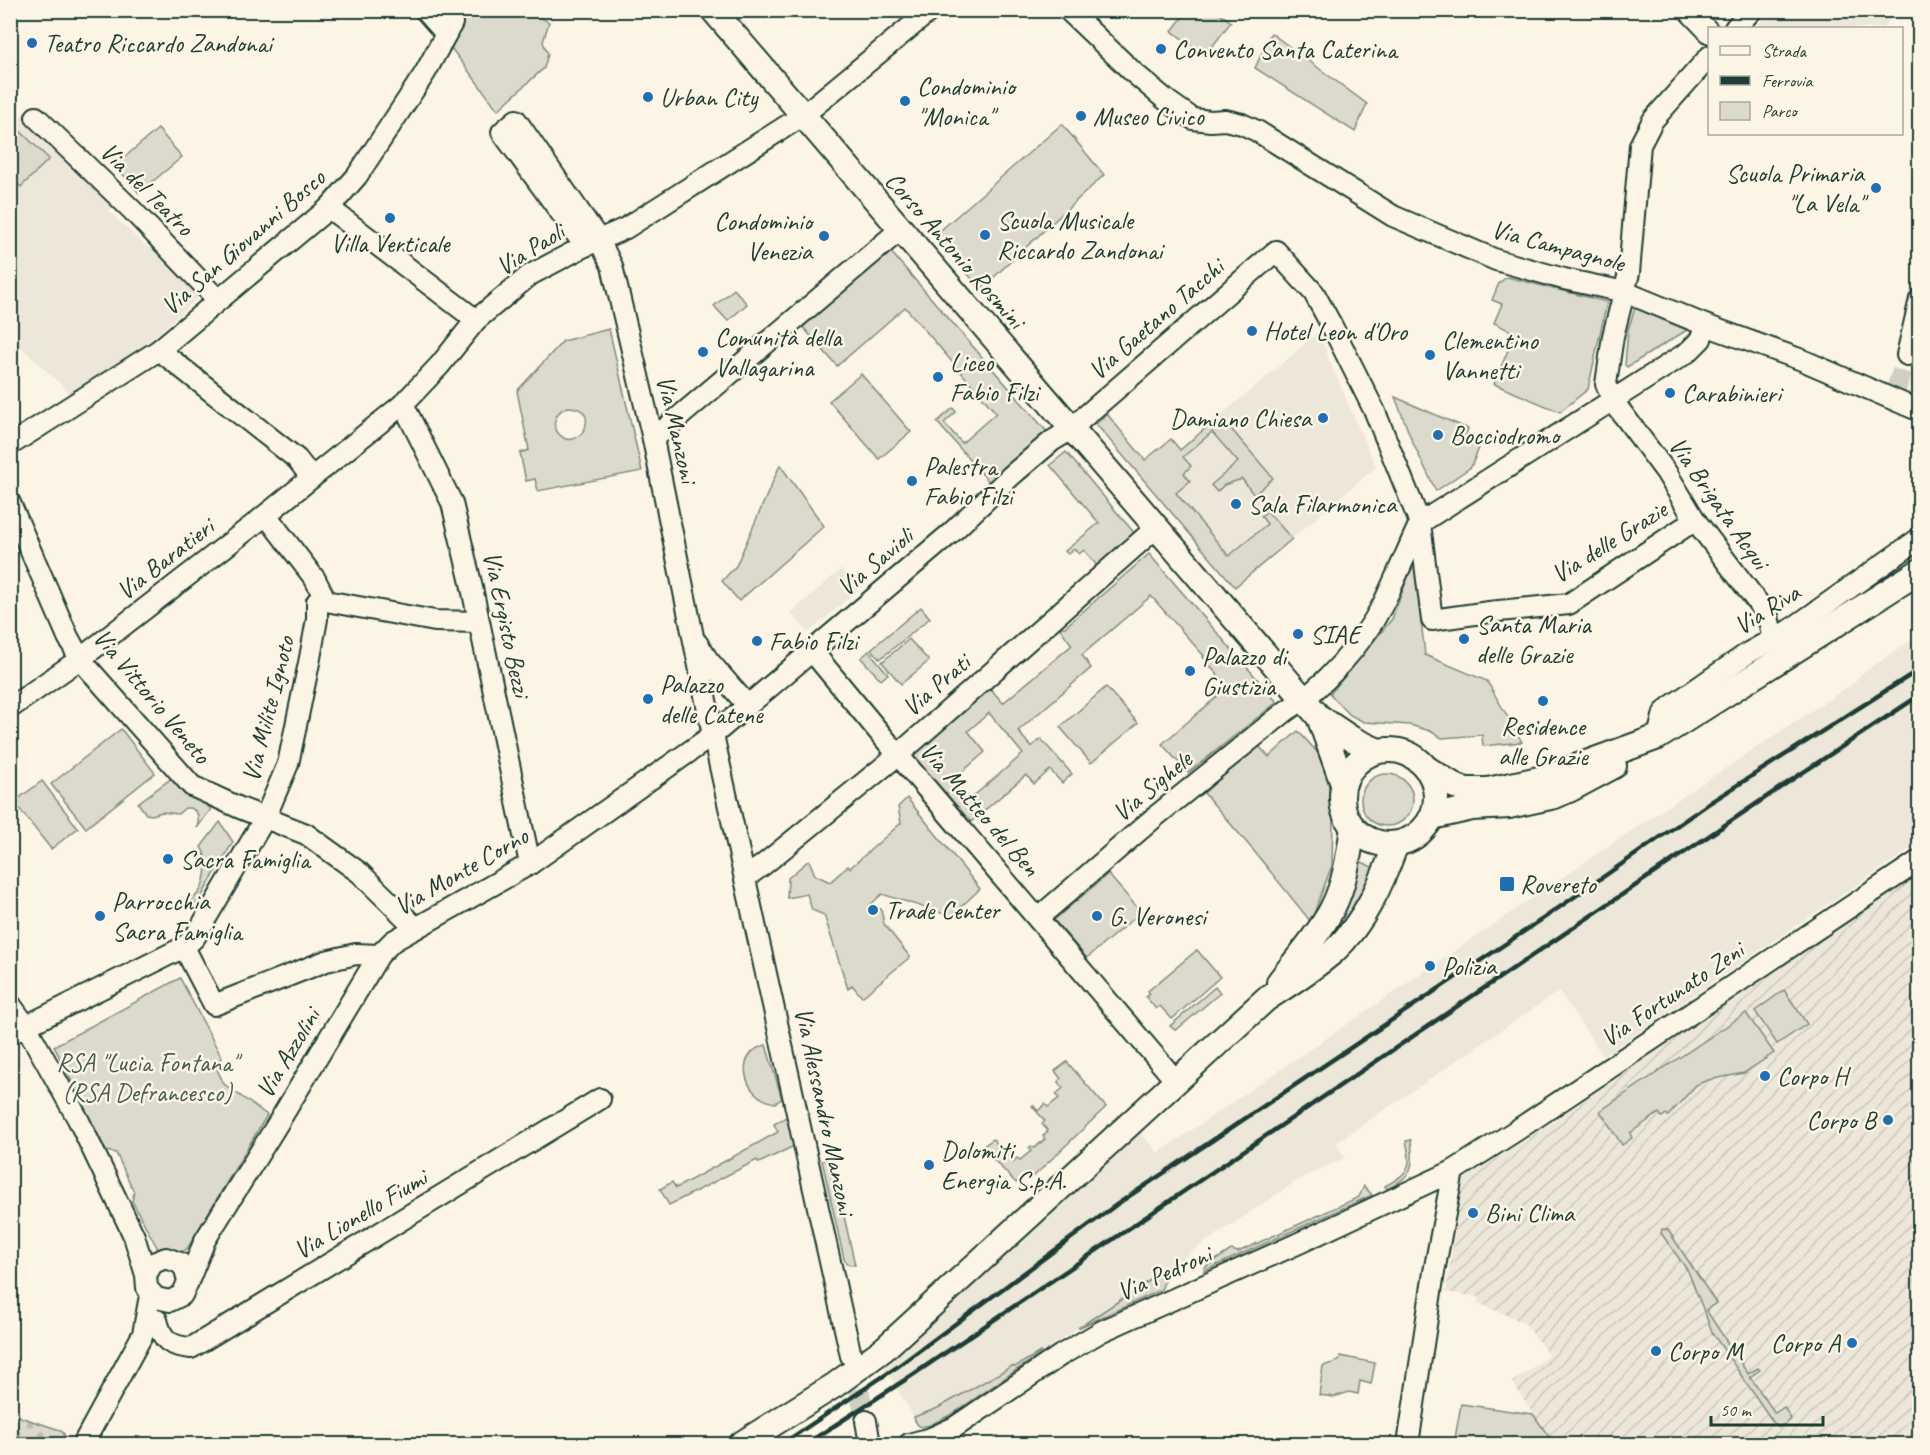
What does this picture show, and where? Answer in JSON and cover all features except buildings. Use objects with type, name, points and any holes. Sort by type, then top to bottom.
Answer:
[{"type":"main road","name":"Corso Antonio Rosmini","points":[[713,10],[1311,709]]},
{"type":"main road","points":[[1426,768],[1436,791],[1436,804],[1432,817],[1417,835],[1396,844],[1380,843],[1365,838],[1346,818],[1341,795],[1343,784],[1348,772],[1366,755],[1392,749],[1405,752],[1416,758],[1426,768],[1466,790],[1488,790],[1548,777],[1658,737],[1920,571]]},
{"type":"main road","points":[[1311,709],[1352,739],[1378,751]]},
{"type":"main road","points":[[1311,709],[1343,784]]},
{"type":"main road","points":[[1432,817],[1472,808],[1509,806],[1555,796],[1651,745],[1658,737]]},
{"type":"main road","points":[[1266,999],[1309,945],[1331,910],[1342,881],[1353,827]]},
{"type":"main road","points":[[741,1444],[835,1385],[884,1349],[1266,999],[1326,957],[1365,913],[1396,844]]},
{"type":"street","name":"Via San Giovanni Bosco","points":[[10,445],[159,350],[329,208],[357,176],[425,73],[449,29],[425,10]]},
{"type":"street","name":"Via Paoli","points":[[315,474],[403,404],[440,365],[476,320],[530,275],[626,228],[802,116],[931,10]]},
{"type":"street","name":"Via Campagnole","points":[[1068,10],[1134,73],[1192,120],[1225,120],[1257,131],[1393,216],[1496,260],[1564,279],[1625,292],[1705,325],[1895,394],[1920,411]]},
{"type":"street","points":[[1688,10],[1708,31]]},
{"type":"street","points":[[1736,27],[1752,10]]},
{"type":"street","points":[[1612,401],[1606,384],[1613,336],[1629,273],[1640,145],[1653,120],[1708,58]]},
{"type":"street","name":"Via del Teatro","points":[[36,117],[132,210],[219,300]]},
{"type":"street","points":[[516,120],[592,243],[502,132],[516,120]]},
{"type":"street","points":[[329,208],[476,320]]},
{"type":"street","points":[[653,439],[901,230]]},
{"type":"street","name":"Via Manzoni","points":[[592,243],[612,266],[653,439],[691,634],[746,877]]},
{"type":"street","name":"Via Gaetano Tacchi","points":[[1072,429],[1083,417],[1276,251],[1314,293],[1333,328],[1375,412],[1420,522]]},
{"type":"street","points":[[1906,355],[1920,299]]},
{"type":"street","points":[[1420,522],[1688,352],[1701,339],[1705,325]]},
{"type":"street","points":[[159,350],[315,474]]},
{"type":"street","name":"Via Brigata Acqui","points":[[1612,401],[1666,472],[1695,520],[1768,616],[1773,640]]},
{"type":"street","name":"Via Ergisto Bezzi","points":[[403,404],[452,503],[530,864]]},
{"type":"street","name":"Via Savioli","points":[[713,735],[951,533],[1012,475],[1053,441],[1072,429]]},
{"type":"street","name":"Via Baratieri","points":[[10,708],[80,659],[261,519],[315,474]]},
{"type":"street","name":"Via Vittorio Veneto","points":[[10,503],[68,637],[80,659],[192,786],[306,834],[360,873],[416,928]]},
{"type":"street","points":[[261,519],[315,579],[322,601],[435,621],[478,622]]},
{"type":"street","name":"Via delle Grazie","points":[[1420,522],[1432,620],[1569,604],[1695,520]]},
{"type":"street","name":"Via Sighele","points":[[1038,918],[1156,816],[1286,711],[1311,709],[1317,689],[1360,640],[1381,608],[1420,522]]},
{"type":"street","name":"Via Prati","points":[[746,877],[898,755],[1157,527]]},
{"type":"street","name":"Via Riva","points":[[1658,737],[1664,713],[1670,707],[1748,652],[1793,628],[1920,538]]},
{"type":"street","name":"Via Milite Ignoto","points":[[184,948],[195,938],[265,818],[288,764],[322,601]]},
{"type":"street","name":"Via Manzoni","points":[[691,634],[708,660],[748,706]]},
{"type":"street","name":"Via Matteo del Ben","points":[[812,651],[1176,1081]]},
{"type":"street","name":"Via Monte Corno","points":[[379,955],[393,941],[530,864],[713,735]]},
{"type":"street","name":"Via Fortunato Zeni","points":[[1453,1171],[1920,860]]},
{"type":"street","name":"Via Alessandro Manzoni","points":[[746,877],[851,1356]]},
{"type":"street","points":[[18,1030],[184,948],[214,1005],[326,961],[356,954],[379,955]]},
{"type":"street","name":"Via Azzolini","points":[[188,1282],[205,1240],[379,955]]},
{"type":"street","points":[[10,1004],[18,1030],[78,1119],[134,1236],[146,1275]]},
{"type":"street","name":"Via Lionello Fiumi","points":[[157,1320],[160,1332],[173,1346],[191,1348],[600,1099]]},
{"type":"street","points":[[1408,1444],[1434,1272],[1453,1171]]},
{"type":"street","name":"Via Pedroni","points":[[909,1444],[931,1438],[959,1425],[1061,1355],[1101,1331],[1299,1243],[1453,1171]]},
{"type":"street","points":[[134,1236],[166,1259],[185,1269],[188,1282],[186,1289],[142,1334]]},
{"type":"street","name":"Via Azzolini","points":[[166,1259],[205,1240]]},
{"type":"street","points":[[166,1259],[148,1268],[145,1282],[151,1294],[163,1300],[176,1299]]},
{"type":"street","points":[[83,1444],[142,1334],[151,1294]]},
{"type":"street","points":[[866,1421],[870,1444]]},
{"type":"shaded area","points":[[1771,11],[1883,11],[1893,16],[1884,27],[1756,27]]},
{"type":"shaded area","points":[[10,103],[114,203],[109,211],[147,248],[154,242],[204,292],[135,354],[74,397],[11,338]]},
{"type":"shaded area","name":"Damiano Chiesa","points":[[1319,332],[1376,467],[1235,587],[1145,480]]},
{"type":"shaded area","points":[[841,569],[859,589],[808,633],[791,613]]},
{"type":"shaded area","points":[[1919,635],[1919,843],[1603,1056],[1559,991],[1336,1143],[1345,1158],[1301,1178],[1041,1353],[1039,1352],[1015,1367],[1012,1366],[938,1408],[914,1417],[882,1364],[1140,1132],[1158,1153],[1616,841],[1855,682],[1860,675]]},
{"type":"shaded area","points":[[1919,874],[1919,1444],[1553,1444],[1512,1382],[1549,1356],[1525,1323],[1478,1303],[1479,1297],[1446,1292],[1463,1180]]},
{"type":"green space","points":[[468,11],[529,11],[549,22],[543,42],[548,54],[544,68],[498,110],[448,44]]},
{"type":"green space","points":[[1187,11],[1216,11],[1231,22],[1205,56],[1172,31]]},
{"type":"green space","points":[[1271,33],[1367,104],[1355,132],[1255,68]]},
{"type":"green space","points":[[11,122],[49,159],[21,187],[11,177]]},
{"type":"green space","points":[[1062,124],[1104,175],[981,289],[934,236]]},
{"type":"green space","points":[[158,129],[182,157],[139,193],[115,165]]},
{"type":"green space","points":[[890,251],[1048,433],[990,483],[937,422],[953,408],[956,412],[944,423],[962,443],[996,413],[905,307],[837,366],[803,327]]},
{"type":"green space","points":[[1507,277],[1607,302],[1588,389],[1560,412],[1494,384],[1515,333],[1494,323],[1502,304],[1492,300],[1499,283]]},
{"type":"green space","points":[[734,289],[747,304],[728,321],[714,306]]},
{"type":"green space","points":[[1635,308],[1687,330],[1627,367],[1625,365],[1628,330]]},
{"type":"green space","points":[[609,329],[642,471],[538,491],[535,479],[526,481],[520,453],[529,450],[517,391],[563,341]],"holes":[[[568,407],[579,409],[585,414],[584,429],[573,439],[566,439],[556,429],[556,417]]]},
{"type":"green space","points":[[861,374],[911,432],[879,459],[829,401]]},
{"type":"green space","name":"Bocciodromo","points":[[1395,397],[1468,429],[1463,441],[1479,448],[1471,467],[1436,491],[1412,441]]},
{"type":"green space","points":[[1107,414],[1145,460],[1171,439],[1180,450],[1220,416],[1273,478],[1254,495],[1242,479],[1224,485],[1217,492],[1211,485],[1238,462],[1212,432],[1183,457],[1191,466],[1184,473],[1190,481],[1176,493],[1229,556],[1267,524],[1261,516],[1267,511],[1292,539],[1235,587],[1096,424]]},
{"type":"green space","points":[[1066,452],[1136,535],[1098,567],[1084,550],[1079,554],[1074,549],[1068,554],[1065,551],[1099,523],[1050,465]]},
{"type":"green space","points":[[780,465],[824,526],[739,601],[722,581],[736,566]]},
{"type":"green space","points":[[1149,554],[1277,702],[1188,773],[1162,744],[1228,687],[1151,596],[1082,655],[1091,668],[1018,731],[1031,747],[1041,739],[1072,774],[1062,783],[1050,770],[1034,784],[1026,775],[971,822],[912,754],[989,687],[1003,703],[1072,645],[1059,627],[1065,627]],"holes":[[[989,713],[1023,754],[970,799],[953,780],[985,752],[968,731]]]},
{"type":"green space","points":[[1414,561],[1425,655],[1487,681],[1522,742],[1483,746],[1482,735],[1442,738],[1430,731],[1410,725],[1364,722],[1350,715],[1330,694],[1392,619]]},
{"type":"green space","points":[[921,607],[930,618],[880,659],[871,649]]},
{"type":"green space","points":[[909,639],[929,661],[901,684],[882,662]]},
{"type":"green space","points":[[869,651],[888,674],[881,680],[861,658]]},
{"type":"green space","points":[[1106,687],[1138,723],[1091,763],[1060,727]]},
{"type":"green space","name":"Sacra Famiglia","points":[[121,729],[155,773],[86,828],[51,784]]},
{"type":"green space","points":[[1298,731],[1318,753],[1328,780],[1333,819],[1332,865],[1311,922],[1204,793],[1257,744],[1269,757]]},
{"type":"green space","points":[[1382,774],[1392,774],[1406,781],[1413,800],[1406,819],[1392,826],[1382,826],[1372,822],[1365,815],[1361,805],[1361,795],[1365,785],[1372,778]]},
{"type":"green space","points":[[172,778],[211,809],[197,828],[198,816],[190,808],[185,808],[178,814],[162,812],[152,815],[146,814],[138,803]]},
{"type":"green space","points":[[42,781],[78,828],[51,849],[14,802]]},
{"type":"green space","points":[[907,798],[980,889],[951,916],[882,894],[869,906],[881,909],[884,924],[910,957],[862,997],[852,985],[848,989],[824,915],[812,910],[807,894],[787,898],[788,878],[809,860],[815,875],[830,882],[848,866],[850,868],[901,823],[898,807]]},
{"type":"green space","points":[[220,822],[233,842],[197,904],[190,902],[200,891],[204,881],[206,863],[201,847]]},
{"type":"green space","points":[[1356,859],[1374,868],[1360,900],[1344,924],[1320,951]]},
{"type":"green space","name":"G. Veronesi","points":[[1108,874],[1141,912],[1087,958],[1054,920]]},
{"type":"green space","points":[[1197,950],[1220,977],[1172,1019],[1160,1006],[1156,1009],[1146,997],[1150,994],[1148,991]]},
{"type":"green space","name":"RSA \"Lucia Fontana\" (RSA Defrancesco)","points":[[180,978],[222,1058],[214,1063],[224,1084],[267,1115],[187,1249],[174,1256],[159,1251],[132,1201],[134,1192],[116,1153],[106,1151],[54,1046]]},
{"type":"green space","points":[[1215,987],[1220,993],[1180,1027],[1175,1030],[1170,1026]]},
{"type":"green space","points":[[1784,990],[1807,1024],[1777,1044],[1755,1011]]},
{"type":"green space","points":[[1746,1013],[1774,1053],[1744,1073],[1708,1080],[1696,1085],[1668,1116],[1666,1114],[1662,1117],[1659,1113],[1630,1133],[1632,1138],[1622,1145],[1600,1111]]},
{"type":"green space","points":[[766,1045],[782,1099],[775,1103],[755,1093],[746,1075],[749,1056],[756,1049]]},
{"type":"green space","points":[[1067,1062],[1106,1107],[1033,1177],[1029,1172],[1016,1183],[982,1147],[993,1139],[1013,1162],[1017,1158],[1020,1160],[1031,1151],[1029,1148],[1031,1146],[1034,1148],[1045,1139],[1043,1136],[1048,1131],[1042,1124],[1045,1121],[1032,1106],[1038,1111],[1045,1104],[1048,1107],[1059,1098],[1056,1094],[1063,1088],[1058,1082],[1061,1079],[1055,1071]]},
{"type":"green space","points":[[788,1116],[796,1145],[759,1163],[757,1160],[669,1205],[660,1189],[672,1182],[676,1188],[778,1132],[774,1124]]},
{"type":"green space","points":[[1411,1140],[1412,1165],[1410,1170],[1402,1180],[1387,1189],[1385,1186],[1407,1169],[1409,1158],[1406,1141]]},
{"type":"green space","points":[[831,1158],[855,1265],[847,1264],[844,1259],[822,1161]]},
{"type":"green space","points":[[1364,1186],[1372,1195],[1204,1271],[1205,1267],[1231,1250],[1238,1252],[1359,1197]]},
{"type":"green space","points":[[1662,1229],[1668,1230],[1716,1303],[1706,1310],[1748,1374],[1758,1368],[1760,1370],[1750,1377],[1775,1413],[1784,1407],[1791,1419],[1787,1423],[1779,1427],[1773,1422],[1713,1334],[1688,1271],[1661,1233]]},
{"type":"green space","points":[[1170,1267],[1161,1290],[1078,1328]]},
{"type":"green space","points":[[1040,1352],[954,1413],[930,1425],[921,1427],[917,1424],[914,1417],[938,1408]]},
{"type":"green space","points":[[1340,1356],[1375,1363],[1371,1384],[1360,1381],[1358,1394],[1349,1392],[1334,1397],[1319,1395],[1323,1366],[1339,1361]]},
{"type":"green space","points":[[1461,1404],[1533,1414],[1554,1444],[1454,1444]]},
{"type":"green space","points":[[17,1416],[60,1430],[65,1438],[62,1444],[11,1444],[11,1420],[15,1421]]},
{"type":"tunnel","points":[[1896,390],[1907,355]]},
{"type":"tunnel","points":[[852,1359],[866,1421]]},
{"type":"railway","points":[[782,1444],[897,1367],[1116,1205],[1544,918],[1711,802],[1920,669]]},
{"type":"railway","points":[[806,1444],[911,1376],[1920,695]]},
{"type":"place","name":"Teatro Riccardo Zandonai","points":[[32,43]]},
{"type":"place","name":"Convento Santa Caterina","points":[[1161,49]]},
{"type":"place","name":"Urban City","points":[[648,97]]},
{"type":"place","name":"Condominio \"Monica\"","points":[[905,101]]},
{"type":"place","name":"Museo Civico","points":[[1081,116]]},
{"type":"place","name":"Scuola Primaria \"La Vela\"","points":[[1876,188]]},
{"type":"place","name":"Villa Verticale","points":[[390,218]]},
{"type":"place","name":"Scuola Musicale Riccardo Zandonai","points":[[985,235]]},
{"type":"place","name":"Condominio Venezia","points":[[824,236]]},
{"type":"place","name":"Hotel Leon d'Oro","points":[[1252,331]]},
{"type":"place","name":"Comunità della Vallagarina","points":[[703,352]]},
{"type":"place","name":"Clementino Vannetti","points":[[1430,355]]},
{"type":"place","name":"Liceo Fabio Filzi","points":[[938,377]]},
{"type":"place","name":"Carabinieri","points":[[1670,393]]},
{"type":"place","name":"Damiano Chiesa","points":[[1323,418]]},
{"type":"place","name":"Bocciodromo","points":[[1438,435]]},
{"type":"place","name":"Palestra Fabio Filzi","points":[[912,481]]},
{"type":"place","name":"Sala Filarmonica","points":[[1236,504]]},
{"type":"place","name":"SIAE","points":[[1298,634]]},
{"type":"place","name":"Santa Maria delle Grazie","points":[[1464,639]]},
{"type":"place","name":"Fabio Filzi","points":[[757,641]]},
{"type":"place","name":"Palazzo di Giustizia","points":[[1190,671]]},
{"type":"place","name":"Palazzo delle Catene","points":[[648,699]]},
{"type":"place","name":"Residence alle Grazie","points":[[1543,701]]},
{"type":"place","name":"Sacra Famiglia","points":[[168,859]]},
{"type":"place","name":"Rovereto","points":[[1507,884]]},
{"type":"place","name":"Trade Center","points":[[873,910]]},
{"type":"place","name":"Parrocchia Sacra Famiglia","points":[[100,916]]},
{"type":"place","name":"G. Veronesi","points":[[1097,916]]},
{"type":"place","name":"Polizia","points":[[1430,966]]},
{"type":"place","name":"Corpo H","points":[[1765,1076]]},
{"type":"place","name":"Corpo B","points":[[1888,1120]]},
{"type":"place","name":"Dolomiti Energia S.p.A.","points":[[929,1165]]},
{"type":"place","name":"Bini Clima","points":[[1473,1213]]},
{"type":"place","name":"Corpo A","points":[[1852,1343]]},
{"type":"place","name":"Corpo M","points":[[1656,1351]]}]
